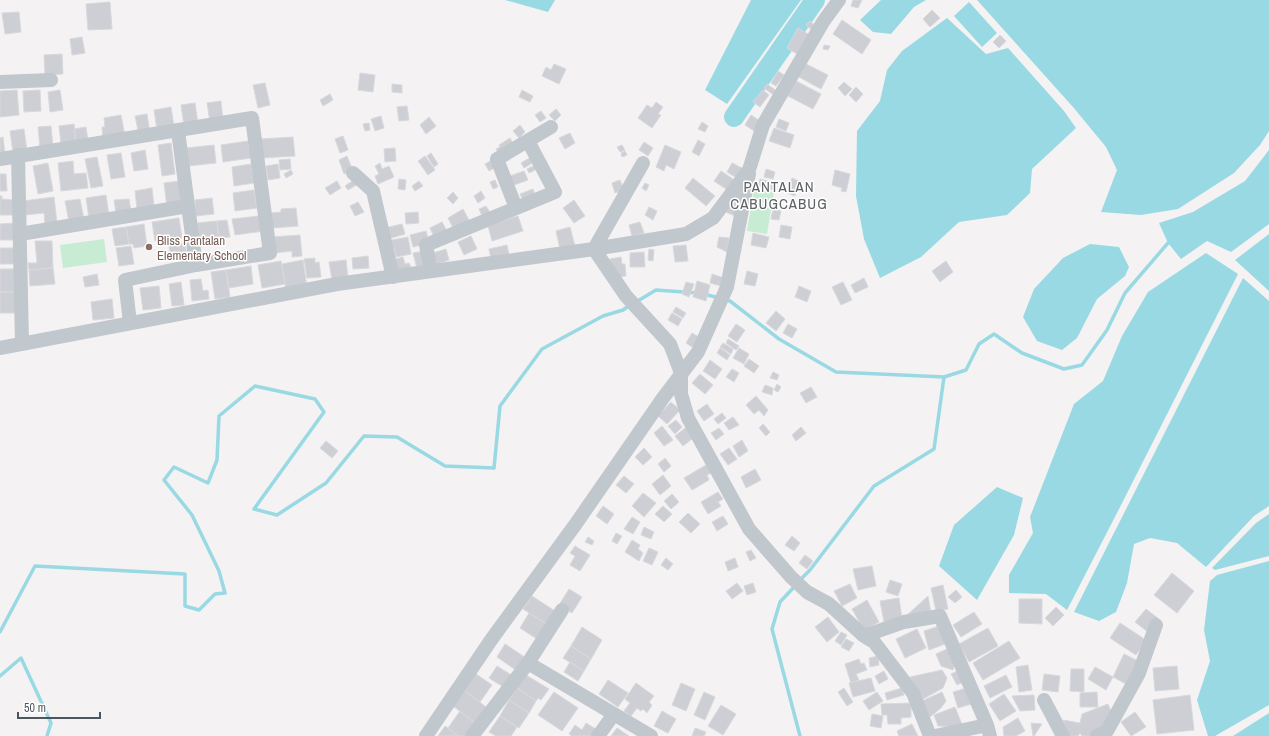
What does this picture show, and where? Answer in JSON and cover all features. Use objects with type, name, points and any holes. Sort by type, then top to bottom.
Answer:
[{"type":"street","points":[[426,736],[491,640],[681,373],[698,352],[727,287],[749,170],[763,125],[823,22],[839,0]]},
{"type":"street","points":[[0,82],[51,80]]},
{"type":"street","points":[[0,159],[252,118],[270,253],[196,265],[125,280],[130,323]]},
{"type":"street","points":[[516,208],[497,159],[552,127]]},
{"type":"street","points":[[178,131],[196,265]]},
{"type":"street","points":[[431,271],[426,245],[555,192],[528,141]]},
{"type":"street","points":[[18,155],[22,343]]},
{"type":"street","points":[[594,249],[642,163]]},
{"type":"street","points":[[0,348],[337,284],[594,249],[686,234],[713,218],[749,170]]},
{"type":"street","points":[[353,173],[373,191],[393,277]]},
{"type":"street","points":[[20,234],[188,206]]},
{"type":"street","points":[[594,249],[626,296],[670,344],[681,373],[681,394],[688,418],[749,529],[791,577],[807,592],[829,604],[864,636],[874,642],[913,693],[930,736]]},
{"type":"street","points":[[472,736],[528,663],[562,610]]},
{"type":"street","points":[[864,636],[904,622],[940,616],[989,731],[935,736]]},
{"type":"street","points":[[1097,736],[1106,731],[1139,673],[1156,625]]},
{"type":"street","points":[[528,663],[651,736]]},
{"type":"street","points":[[1044,700],[1063,736]]},
{"type":"street","points":[[598,736],[614,714]]},
{"type":"green space","points":[[754,189],[774,192],[767,234],[747,231]]},
{"type":"green space","points":[[104,239],[107,262],[63,268],[60,245]]},
{"type":"water","points":[[505,0],[555,0],[548,12]]},
{"type":"water","points":[[751,0],[801,0],[727,104],[705,90]]},
{"type":"water","points":[[881,0],[926,0],[914,7],[891,34],[873,32],[860,20]]},
{"type":"water","points":[[977,0],[1269,0],[1269,131],[1260,145],[1234,173],[1178,209],[1141,215],[1101,212],[1117,170],[1106,147],[1073,107]]},
{"type":"water","points":[[969,2],[997,33],[982,47],[954,16]]},
{"type":"water","points":[[947,18],[986,54],[1008,48],[1064,111],[1076,128],[1032,169],[1030,193],[1007,215],[959,222],[921,257],[880,278],[864,239],[856,196],[857,131],[880,101],[887,70],[902,51]]},
{"type":"water","points":[[1269,150],[1269,224],[1231,252],[1207,241],[1181,259],[1168,243],[1159,223],[1193,212],[1245,181]]},
{"type":"water","points":[[1269,234],[1269,291],[1235,260]]},
{"type":"water","points":[[1090,244],[1119,247],[1129,267],[1125,276],[1097,299],[1077,338],[1062,350],[1037,341],[1023,317],[1034,289],[1063,258]]},
{"type":"water","points":[[1206,253],[1238,274],[1067,610],[1046,594],[1009,593],[1009,575],[1033,533],[1030,517],[1074,404],[1103,381],[1122,336],[1148,292]]},
{"type":"water","points":[[1243,278],[1269,301],[1269,506],[1254,516],[1206,567],[1177,543],[1150,538],[1134,544],[1127,583],[1116,612],[1099,621],[1074,612]]},
{"type":"water","points":[[997,487],[1023,498],[1014,535],[977,600],[939,566],[954,525]]},
{"type":"water","points":[[1269,514],[1269,556],[1215,570],[1212,568],[1256,523]]},
{"type":"water","points":[[1269,561],[1269,705],[1215,736],[1208,736],[1197,700],[1210,661],[1204,630],[1210,581],[1217,575]]},
{"type":"water","points":[[1269,713],[1269,736],[1233,736]]},
{"type":"building","points":[[853,0],[862,0],[858,8],[851,6]]},
{"type":"building","points":[[110,2],[112,29],[88,30],[86,4]]},
{"type":"building","points":[[932,10],[940,18],[930,27],[923,19]]},
{"type":"building","points":[[19,12],[21,32],[5,34],[2,13]]},
{"type":"building","points":[[842,20],[871,40],[862,54],[833,34]]},
{"type":"building","points":[[810,21],[818,28],[814,32],[806,25]]},
{"type":"building","points":[[798,28],[813,37],[802,57],[787,48]]},
{"type":"building","points":[[1000,35],[1006,41],[999,48],[993,42]]},
{"type":"building","points":[[82,37],[85,53],[72,55],[70,39]]},
{"type":"building","points":[[824,45],[830,46],[828,50],[823,49]]},
{"type":"building","points":[[62,54],[63,74],[45,75],[44,55]]},
{"type":"building","points":[[554,64],[566,69],[559,84],[542,76],[546,67],[551,70]]},
{"type":"building","points":[[806,64],[828,75],[821,89],[799,77]]},
{"type":"building","points":[[778,71],[784,75],[776,86],[771,83]]},
{"type":"building","points":[[360,73],[375,75],[373,92],[358,90]]},
{"type":"building","points":[[796,81],[821,94],[813,109],[788,96]]},
{"type":"building","points":[[844,82],[852,89],[845,96],[838,88]]},
{"type":"building","points":[[265,83],[270,105],[258,108],[253,85]]},
{"type":"building","points":[[392,84],[402,85],[402,93],[392,92]]},
{"type":"building","points":[[767,84],[778,92],[775,96],[764,88]]},
{"type":"building","points":[[856,87],[863,94],[856,102],[849,95]]},
{"type":"building","points":[[17,90],[19,115],[0,117],[0,91]]},
{"type":"building","points":[[40,90],[41,111],[24,112],[23,91]]},
{"type":"building","points":[[60,90],[63,110],[50,112],[48,92]]},
{"type":"building","points":[[522,90],[533,96],[530,102],[519,97]]},
{"type":"building","points":[[763,90],[769,95],[760,107],[753,102]]},
{"type":"building","points":[[330,94],[333,100],[323,106],[320,100]]},
{"type":"building","points":[[221,101],[223,121],[210,122],[207,103]]},
{"type":"building","points":[[656,102],[663,107],[658,114],[661,115],[652,128],[638,118],[647,105],[652,108]]},
{"type":"building","points":[[195,103],[198,124],[184,126],[181,105]]},
{"type":"building","points":[[407,106],[409,120],[399,121],[397,107]]},
{"type":"building","points":[[171,107],[174,127],[157,130],[154,110]]},
{"type":"building","points":[[556,109],[561,115],[555,121],[549,115]]},
{"type":"building","points":[[541,111],[546,118],[540,122],[535,115]]},
{"type":"building","points":[[147,114],[150,133],[139,135],[135,116]]},
{"type":"building","points":[[121,115],[125,136],[103,139],[102,127],[105,127],[104,118]]},
{"type":"building","points":[[751,115],[760,121],[754,131],[745,125]]},
{"type":"building","points":[[381,116],[384,128],[375,131],[371,119]]},
{"type":"building","points":[[429,117],[436,126],[426,134],[420,125]]},
{"type":"building","points":[[779,119],[789,123],[786,131],[776,127]]},
{"type":"building","points":[[702,122],[708,126],[705,132],[698,129]]},
{"type":"building","points":[[369,123],[370,130],[365,131],[363,124]]},
{"type":"building","points":[[74,124],[76,142],[61,144],[59,126]]},
{"type":"building","points":[[520,125],[525,132],[519,138],[513,131]]},
{"type":"building","points":[[51,126],[53,147],[40,148],[38,127]]},
{"type":"building","points":[[86,127],[88,141],[76,142],[74,129]]},
{"type":"building","points":[[774,128],[794,135],[790,148],[769,141]]},
{"type":"building","points":[[24,129],[27,151],[13,153],[10,131]]},
{"type":"building","points":[[570,133],[575,143],[565,149],[559,138]]},
{"type":"building","points":[[343,136],[348,150],[340,153],[335,139]]},
{"type":"building","points":[[3,137],[5,154],[0,155],[0,138]]},
{"type":"building","points":[[293,137],[295,156],[262,158],[261,139]]},
{"type":"building","points":[[510,138],[515,147],[499,153],[496,149],[500,147],[499,145]]},
{"type":"building","points":[[698,140],[705,144],[699,156],[692,152]]},
{"type":"building","points":[[248,141],[251,158],[223,162],[221,145]]},
{"type":"building","points":[[644,142],[653,148],[648,156],[639,150]]},
{"type":"building","points":[[171,143],[175,174],[162,176],[158,145]]},
{"type":"building","points":[[214,145],[216,163],[188,166],[186,148]]},
{"type":"building","points":[[622,145],[625,150],[620,152],[617,147]]},
{"type":"building","points":[[665,145],[681,152],[674,169],[666,165],[664,171],[656,167]]},
{"type":"building","points":[[395,148],[396,161],[385,162],[384,149]]},
{"type":"building","points":[[145,150],[148,169],[134,171],[131,153]]},
{"type":"building","points":[[625,151],[627,155],[622,157],[621,153]]},
{"type":"building","points":[[121,153],[125,177],[111,179],[107,155]]},
{"type":"building","points":[[431,153],[438,164],[434,167],[427,156]]},
{"type":"building","points":[[347,156],[353,171],[344,174],[339,160]]},
{"type":"building","points":[[425,156],[435,170],[428,175],[418,161]]},
{"type":"building","points":[[97,157],[103,186],[91,188],[85,159]]},
{"type":"building","points":[[531,157],[534,162],[524,168],[521,163]]},
{"type":"building","points":[[290,159],[291,169],[280,170],[279,160]]},
{"type":"building","points":[[492,160],[496,167],[489,171],[485,164]]},
{"type":"building","points":[[73,161],[74,174],[86,173],[88,188],[61,191],[58,163]]},
{"type":"building","points":[[48,163],[53,191],[38,194],[33,166]]},
{"type":"building","points":[[380,163],[382,169],[389,166],[394,177],[378,184],[375,176],[379,174],[375,166]]},
{"type":"building","points":[[732,163],[742,168],[737,178],[727,172]]},
{"type":"building","points":[[251,164],[254,183],[234,186],[232,167]]},
{"type":"building","points":[[278,164],[280,178],[268,180],[266,166]]},
{"type":"building","points":[[535,165],[537,169],[529,173],[527,169]]},
{"type":"building","points":[[766,169],[775,172],[773,179],[764,177]]},
{"type":"building","points":[[291,170],[293,174],[286,178],[284,174]]},
{"type":"building","points":[[835,170],[850,174],[846,192],[841,191],[842,188],[832,185]]},
{"type":"building","points":[[524,171],[528,180],[514,185],[510,176]]},
{"type":"building","points":[[721,171],[736,181],[729,191],[714,181]]},
{"type":"building","points":[[0,174],[6,174],[7,191],[0,191]]},
{"type":"building","points":[[693,178],[715,196],[706,206],[685,188]]},
{"type":"building","points":[[792,178],[799,181],[795,196],[787,193]]},
{"type":"building","points":[[355,179],[358,184],[348,190],[345,186]]},
{"type":"building","points":[[399,179],[406,180],[405,190],[398,189]]},
{"type":"building","points":[[760,179],[776,183],[774,190],[758,187]]},
{"type":"building","points":[[495,180],[498,187],[493,189],[490,182]]},
{"type":"building","points":[[620,180],[624,190],[615,193],[612,183]]},
{"type":"building","points":[[179,181],[182,205],[167,207],[164,183]]},
{"type":"building","points":[[337,181],[341,188],[330,195],[325,188]]},
{"type":"building","points":[[419,181],[423,186],[415,191],[412,186]]},
{"type":"building","points":[[645,183],[649,185],[646,191],[642,188]]},
{"type":"building","points":[[152,188],[154,206],[137,209],[135,191]]},
{"type":"building","points":[[533,189],[535,195],[523,200],[520,194]]},
{"type":"building","points":[[254,190],[257,208],[235,211],[233,193]]},
{"type":"building","points":[[481,191],[485,198],[478,203],[474,196]]},
{"type":"building","points":[[453,192],[458,198],[453,204],[447,198]]},
{"type":"building","points":[[106,195],[109,215],[89,218],[86,198]]},
{"type":"building","points":[[0,196],[2,196],[2,199],[13,200],[13,215],[0,215]]},
{"type":"building","points":[[54,197],[57,223],[45,224],[44,213],[25,215],[23,201]]},
{"type":"building","points":[[212,198],[214,214],[196,216],[195,200]]},
{"type":"building","points":[[80,199],[84,219],[69,222],[65,201]]},
{"type":"building","points":[[129,199],[131,211],[116,213],[114,200]]},
{"type":"building","points":[[574,200],[585,216],[574,223],[563,208]]},
{"type":"building","points":[[730,201],[740,204],[735,216],[726,212]]},
{"type":"building","points":[[358,202],[364,212],[355,216],[350,206]]},
{"type":"building","points":[[486,206],[491,214],[483,218],[479,209]]},
{"type":"building","points":[[649,207],[657,211],[653,220],[645,215]]},
{"type":"building","points":[[296,208],[298,226],[273,228],[271,213],[281,212],[281,209]]},
{"type":"building","points":[[463,209],[470,222],[454,230],[448,218]]},
{"type":"building","points":[[773,209],[781,211],[779,220],[771,219]]},
{"type":"building","points":[[418,212],[419,223],[406,224],[405,213]]},
{"type":"building","points":[[259,216],[264,231],[235,235],[232,219]]},
{"type":"building","points":[[518,216],[523,231],[492,241],[488,226]]},
{"type":"building","points":[[179,218],[182,238],[155,241],[152,222]]},
{"type":"building","points":[[227,220],[230,237],[219,238],[217,221]]},
{"type":"building","points":[[217,221],[219,240],[199,242],[197,223]]},
{"type":"building","points":[[442,222],[447,231],[434,237],[430,228]]},
{"type":"building","points":[[640,222],[644,233],[632,236],[629,225]]},
{"type":"building","points":[[15,223],[15,240],[0,240],[0,224]]},
{"type":"building","points":[[144,224],[147,246],[134,248],[133,244],[129,244],[126,227]]},
{"type":"building","points":[[402,224],[405,234],[388,239],[385,228]]},
{"type":"building","points":[[781,225],[792,227],[790,239],[779,237]]},
{"type":"building","points":[[126,227],[129,244],[115,246],[112,229]]},
{"type":"building","points":[[570,227],[575,246],[560,249],[556,231]]},
{"type":"building","points":[[426,231],[428,238],[425,244],[413,247],[410,235]]},
{"type":"building","points":[[753,233],[769,237],[766,248],[751,245]]},
{"type":"building","points":[[300,235],[302,256],[292,257],[292,251],[274,253],[272,237]]},
{"type":"building","points":[[471,236],[477,249],[464,255],[458,242]]},
{"type":"building","points":[[408,237],[411,254],[396,257],[394,248],[389,249],[387,241]]},
{"type":"building","points":[[719,237],[729,238],[727,252],[717,247]]},
{"type":"building","points":[[35,241],[52,241],[53,268],[29,270],[28,263],[37,263]]},
{"type":"building","points":[[185,243],[187,257],[171,259],[169,246]]},
{"type":"building","points":[[507,245],[509,255],[491,259],[489,249]]},
{"type":"building","points":[[686,245],[688,261],[675,262],[673,246]]},
{"type":"building","points":[[131,246],[134,264],[119,266],[116,248]]},
{"type":"building","points":[[0,248],[18,248],[17,264],[0,264]]},
{"type":"building","points":[[446,249],[449,260],[437,264],[433,253]]},
{"type":"building","points":[[649,249],[654,250],[653,261],[648,260]]},
{"type":"building","points":[[424,251],[427,267],[417,269],[413,253]]},
{"type":"building","points":[[644,252],[645,267],[630,267],[630,253]]},
{"type":"building","points":[[368,256],[369,268],[353,269],[352,258]]},
{"type":"building","points":[[403,257],[405,264],[409,263],[411,267],[396,275],[392,260]]},
{"type":"building","points":[[621,257],[622,264],[625,264],[626,276],[616,277],[612,269],[610,259]]},
{"type":"building","points":[[315,258],[315,263],[319,262],[321,277],[307,278],[304,259]]},
{"type":"building","points":[[303,260],[307,288],[286,291],[282,264]]},
{"type":"building","points":[[346,260],[348,278],[332,280],[329,262]]},
{"type":"building","points":[[281,261],[285,284],[262,288],[258,265]]},
{"type":"building","points":[[946,261],[953,272],[940,282],[932,271]]},
{"type":"building","points":[[251,266],[253,284],[229,288],[226,270]]},
{"type":"building","points":[[53,268],[55,284],[30,286],[29,270]]},
{"type":"building","points":[[0,269],[17,269],[17,292],[0,292]]},
{"type":"building","points":[[226,270],[230,297],[215,299],[211,272]]},
{"type":"building","points":[[747,271],[758,274],[755,286],[744,284]]},
{"type":"building","points":[[97,274],[99,285],[85,287],[83,277]]},
{"type":"building","points":[[712,274],[727,279],[725,287],[710,283]]},
{"type":"building","points":[[864,278],[868,287],[855,293],[851,285]]},
{"type":"building","points":[[201,279],[203,291],[208,290],[209,299],[192,301],[190,280]]},
{"type":"building","points":[[697,281],[710,285],[706,301],[693,297]]},
{"type":"building","points":[[181,282],[184,305],[172,306],[169,284]]},
{"type":"building","points":[[686,282],[694,284],[689,297],[682,294]]},
{"type":"building","points":[[843,282],[852,300],[841,305],[832,287]]},
{"type":"building","points":[[159,286],[161,308],[143,310],[140,288]]},
{"type":"building","points":[[799,286],[811,291],[807,302],[795,297]]},
{"type":"building","points":[[0,292],[17,292],[17,313],[0,313]]},
{"type":"building","points":[[112,299],[114,318],[93,320],[91,302]]},
{"type":"building","points":[[676,307],[686,313],[683,318],[673,312]]},
{"type":"building","points":[[776,311],[785,319],[776,331],[766,323]]},
{"type":"building","points":[[672,313],[682,319],[678,326],[668,320]]},
{"type":"building","points":[[736,324],[745,330],[737,342],[728,336]]},
{"type":"building","points":[[788,324],[797,329],[792,338],[783,333]]},
{"type":"building","points":[[692,333],[702,339],[695,349],[686,343]]},
{"type":"building","points":[[728,339],[739,346],[736,350],[726,343]]},
{"type":"building","points":[[723,343],[733,349],[731,354],[720,347]]},
{"type":"building","points":[[720,348],[730,355],[727,360],[717,353]]},
{"type":"building","points":[[739,348],[749,354],[744,364],[733,358]]},
{"type":"building","points":[[749,359],[759,366],[754,373],[744,366]]},
{"type":"building","points":[[710,360],[722,369],[715,379],[703,371]]},
{"type":"building","points":[[732,369],[739,373],[734,382],[726,377]]},
{"type":"building","points":[[773,372],[779,375],[777,380],[770,378]]},
{"type":"building","points":[[700,374],[713,385],[705,394],[692,383]]},
{"type":"building","points":[[777,384],[781,387],[778,392],[774,390]]},
{"type":"building","points":[[765,385],[773,388],[772,395],[762,392]]},
{"type":"building","points":[[811,387],[817,397],[806,403],[800,393]]},
{"type":"building","points":[[756,396],[768,410],[764,416],[759,410],[754,414],[746,405]]},
{"type":"building","points":[[671,402],[680,410],[667,424],[658,416]]},
{"type":"building","points":[[707,404],[714,414],[704,421],[697,411]]},
{"type":"building","points":[[722,413],[726,418],[718,424],[714,419]]},
{"type":"building","points":[[733,417],[739,425],[729,430],[724,423]]},
{"type":"building","points":[[676,420],[682,427],[675,434],[668,426]]},
{"type":"building","points":[[763,424],[770,432],[766,436],[759,428]]},
{"type":"building","points":[[689,425],[697,435],[683,446],[675,436]]},
{"type":"building","points":[[662,426],[673,440],[664,446],[654,433]]},
{"type":"building","points":[[801,427],[806,433],[796,441],[792,435]]},
{"type":"building","points":[[719,428],[724,434],[716,440],[711,433]]},
{"type":"building","points":[[742,440],[748,451],[739,457],[733,446]]},
{"type":"building","points":[[326,441],[338,451],[332,458],[320,448]]},
{"type":"building","points":[[644,448],[652,457],[643,465],[635,457]]},
{"type":"building","points":[[729,448],[737,459],[728,465],[720,454]]},
{"type":"building","points":[[665,458],[671,466],[664,472],[658,464]]},
{"type":"building","points":[[706,465],[711,473],[707,475],[709,480],[692,490],[684,478]]},
{"type":"building","points":[[755,469],[761,480],[746,488],[741,477]]},
{"type":"building","points":[[663,475],[671,486],[660,495],[652,484]]},
{"type":"building","points":[[624,476],[634,484],[626,493],[616,485]]},
{"type":"building","points":[[718,492],[723,499],[718,502],[721,506],[708,514],[701,502]]},
{"type":"building","points":[[643,493],[656,503],[644,517],[632,506]]},
{"type":"building","points":[[672,494],[679,502],[671,509],[664,501]]},
{"type":"building","points":[[603,506],[614,514],[607,524],[596,516]]},
{"type":"building","points":[[663,506],[672,514],[664,522],[655,514]]},
{"type":"building","points":[[688,513],[700,524],[691,533],[679,522]]},
{"type":"building","points":[[723,516],[728,524],[717,531],[712,522]]},
{"type":"building","points":[[632,517],[640,522],[633,534],[624,529]]},
{"type":"building","points":[[644,527],[654,532],[651,539],[641,535]]},
{"type":"building","points":[[616,533],[622,536],[617,544],[612,541]]},
{"type":"building","points":[[792,536],[800,543],[794,551],[785,545]]},
{"type":"building","points":[[588,537],[594,541],[592,545],[585,542]]},
{"type":"building","points":[[632,540],[640,545],[638,549],[643,553],[639,561],[625,552]]},
{"type":"building","points":[[575,546],[590,555],[580,571],[570,565],[575,556],[570,553]]},
{"type":"building","points":[[649,548],[658,552],[652,565],[643,561]]},
{"type":"building","points":[[751,550],[756,558],[750,561],[746,552]]},
{"type":"building","points":[[805,555],[813,561],[807,569],[799,563]]},
{"type":"building","points":[[666,558],[673,564],[668,570],[661,565]]},
{"type":"building","points":[[735,558],[738,567],[728,571],[725,562]]},
{"type":"building","points":[[872,566],[876,586],[858,590],[853,569]]},
{"type":"building","points":[[1172,573],[1194,591],[1177,613],[1154,595]]},
{"type":"building","points":[[890,580],[902,584],[898,596],[886,592]]},
{"type":"building","points":[[737,583],[743,591],[732,599],[726,591]]},
{"type":"building","points":[[753,583],[756,592],[747,595],[744,586]]},
{"type":"building","points":[[850,584],[857,598],[842,606],[834,591]]},
{"type":"building","points":[[943,585],[948,609],[936,611],[931,588]]},
{"type":"building","points":[[569,589],[582,597],[572,613],[559,605]]},
{"type":"building","points":[[956,590],[962,597],[955,603],[948,597]]},
{"type":"building","points":[[532,596],[555,611],[547,624],[523,609]]},
{"type":"building","points":[[928,596],[931,613],[905,617]]},
{"type":"building","points":[[899,598],[902,619],[884,622],[880,601]]},
{"type":"building","points":[[1019,599],[1042,599],[1042,624],[1019,623]]},
{"type":"building","points":[[867,600],[879,622],[864,630],[852,609]]},
{"type":"building","points":[[1056,607],[1064,615],[1053,626],[1045,618]]},
{"type":"building","points":[[1146,609],[1159,619],[1148,632],[1135,622]]},
{"type":"building","points":[[974,612],[982,624],[961,637],[953,625]]},
{"type":"building","points":[[529,613],[547,624],[537,639],[520,628]]},
{"type":"building","points":[[828,617],[839,632],[827,642],[815,627]]},
{"type":"building","points":[[1120,623],[1146,640],[1136,655],[1110,638]]},
{"type":"building","points":[[939,626],[945,644],[929,650],[924,631]]},
{"type":"building","points":[[582,627],[602,640],[591,659],[571,646]]},
{"type":"building","points":[[988,628],[998,646],[969,662],[959,644]]},
{"type":"building","points":[[917,629],[926,648],[905,658],[896,639]]},
{"type":"building","points":[[841,632],[847,635],[841,645],[835,641]]},
{"type":"building","points":[[846,639],[854,643],[849,651],[841,647]]},
{"type":"building","points":[[1009,641],[1020,658],[983,680],[973,663]]},
{"type":"building","points":[[505,644],[526,658],[517,671],[497,657]]},
{"type":"building","points":[[571,646],[591,659],[584,671],[563,658]]},
{"type":"building","points":[[949,648],[955,662],[953,670],[941,666],[936,654]]},
{"type":"building","points":[[1124,654],[1138,661],[1126,684],[1113,677]]},
{"type":"building","points":[[878,656],[879,665],[870,667],[869,658]]},
{"type":"building","points":[[859,659],[861,664],[864,663],[867,670],[856,674],[859,680],[851,683],[845,664]]},
{"type":"building","points":[[570,662],[584,671],[578,681],[564,672]]},
{"type":"building","points":[[1028,665],[1032,690],[1019,692],[1016,667]]},
{"type":"building","points":[[497,666],[513,676],[505,688],[489,678]]},
{"type":"building","points":[[1177,666],[1179,689],[1155,691],[1153,668]]},
{"type":"building","points":[[1095,667],[1113,677],[1106,690],[1088,679]]},
{"type":"building","points":[[961,669],[967,680],[957,685],[951,674]]},
{"type":"building","points":[[1071,669],[1084,669],[1084,692],[1070,691]]},
{"type":"building","points":[[942,670],[947,678],[943,688],[923,699],[910,677]]},
{"type":"building","points":[[884,671],[888,679],[879,684],[875,676]]},
{"type":"building","points":[[476,674],[492,685],[480,702],[465,691]]},
{"type":"building","points":[[1044,674],[1060,676],[1058,692],[1042,690]]},
{"type":"building","points":[[526,675],[549,689],[541,700],[538,698],[536,701],[517,688]]},
{"type":"building","points":[[1006,675],[1012,687],[990,698],[984,686]]},
{"type":"building","points":[[871,678],[875,691],[853,697],[849,683]]},
{"type":"building","points":[[608,680],[628,693],[618,707],[599,694]]},
{"type":"building","points":[[636,683],[654,696],[649,702],[652,705],[647,713],[643,709],[641,711],[637,708],[631,716],[624,711],[630,703],[625,699]]},
{"type":"building","points":[[681,683],[695,689],[686,711],[672,705]]},
{"type":"building","points":[[970,687],[975,703],[958,708],[953,692]]},
{"type":"building","points":[[517,688],[536,701],[529,713],[509,700]]},
{"type":"building","points":[[844,688],[853,702],[847,706],[838,692]]},
{"type":"building","points":[[902,688],[904,695],[887,700],[885,693]]},
{"type":"building","points":[[465,691],[486,707],[475,723],[453,706]]},
{"type":"building","points":[[554,692],[578,708],[562,731],[538,715]]},
{"type":"building","points":[[704,692],[715,697],[705,720],[694,715]]},
{"type":"building","points":[[877,692],[883,701],[869,710],[863,701]]},
{"type":"building","points":[[942,692],[946,701],[941,708],[930,717],[922,701]]},
{"type":"building","points":[[1097,692],[1098,707],[1080,707],[1080,693]]},
{"type":"building","points":[[1004,694],[1016,711],[1000,721],[989,704]]},
{"type":"building","points":[[1034,695],[1035,710],[1020,711],[1012,696]]},
{"type":"building","points":[[1190,695],[1194,730],[1157,734],[1153,700]]},
{"type":"building","points":[[509,700],[529,713],[519,728],[500,716]]},
{"type":"building","points":[[911,703],[911,717],[901,718],[901,724],[888,724],[887,715],[882,715],[881,704]]},
{"type":"building","points":[[1108,704],[1112,714],[1106,726],[1089,736],[1082,736],[1080,733],[1078,736],[1070,736],[1063,720],[1080,723],[1082,714]]},
{"type":"building","points":[[721,705],[736,714],[723,735],[708,726]]},
{"type":"building","points":[[955,707],[963,727],[938,726],[934,715]]},
{"type":"building","points":[[460,711],[475,723],[465,736],[458,736],[448,728]]},
{"type":"building","points":[[662,711],[676,719],[668,733],[654,726]]},
{"type":"building","points":[[1135,712],[1146,727],[1131,736],[1121,722]]},
{"type":"building","points":[[872,714],[883,716],[881,728],[870,726]]},
{"type":"building","points":[[500,716],[517,727],[511,736],[496,736],[489,732]]},
{"type":"building","points":[[1018,718],[1025,731],[1016,736],[1004,736],[1003,727]]},
{"type":"building","points":[[586,723],[599,731],[597,736],[572,736],[569,734],[575,725],[582,730]]},
{"type":"building","points":[[1031,723],[1042,724],[1034,736],[1033,736]]},
{"type":"building","points":[[912,724],[918,736],[899,736],[897,731]]},
{"type":"building","points":[[445,726],[448,728],[458,736],[438,736]]},
{"type":"building","points":[[617,728],[629,736],[611,736]]},
{"type":"building","points":[[695,728],[706,732],[704,736],[692,736]]},
{"type":"waterway","points":[[734,117],[815,0]]},
{"type":"waterway","points":[[725,300],[730,301],[779,339],[836,372],[944,377],[966,370],[979,344],[994,334],[1022,353],[1064,369],[1082,365],[1107,330],[1125,293],[1168,243]]},
{"type":"waterway","points":[[636,302],[656,290],[698,293]]},
{"type":"waterway","points":[[704,294],[719,298]]},
{"type":"waterway","points":[[0,632],[35,566],[185,574],[185,606],[199,610],[215,594],[225,593],[219,571],[192,515],[164,480],[174,467],[208,483],[217,460],[219,416],[255,386],[315,399],[324,412],[254,509],[277,515],[326,483],[364,436],[397,437],[445,466],[494,468],[500,406],[542,349],[603,316],[623,310],[630,305]]},
{"type":"waterway","points":[[799,581],[810,570],[874,486],[934,449],[944,377]]},
{"type":"waterway","points":[[795,586],[780,602],[772,629],[800,736]]},
{"type":"waterway","points":[[0,676],[21,658],[51,723],[47,736]]},
{"type":"place","name":"Bliss Pantalan Elementary School","points":[[149,247]]},
{"type":"district","name":"PANTALAN CABUGCABUG","points":[[779,194]]}]
